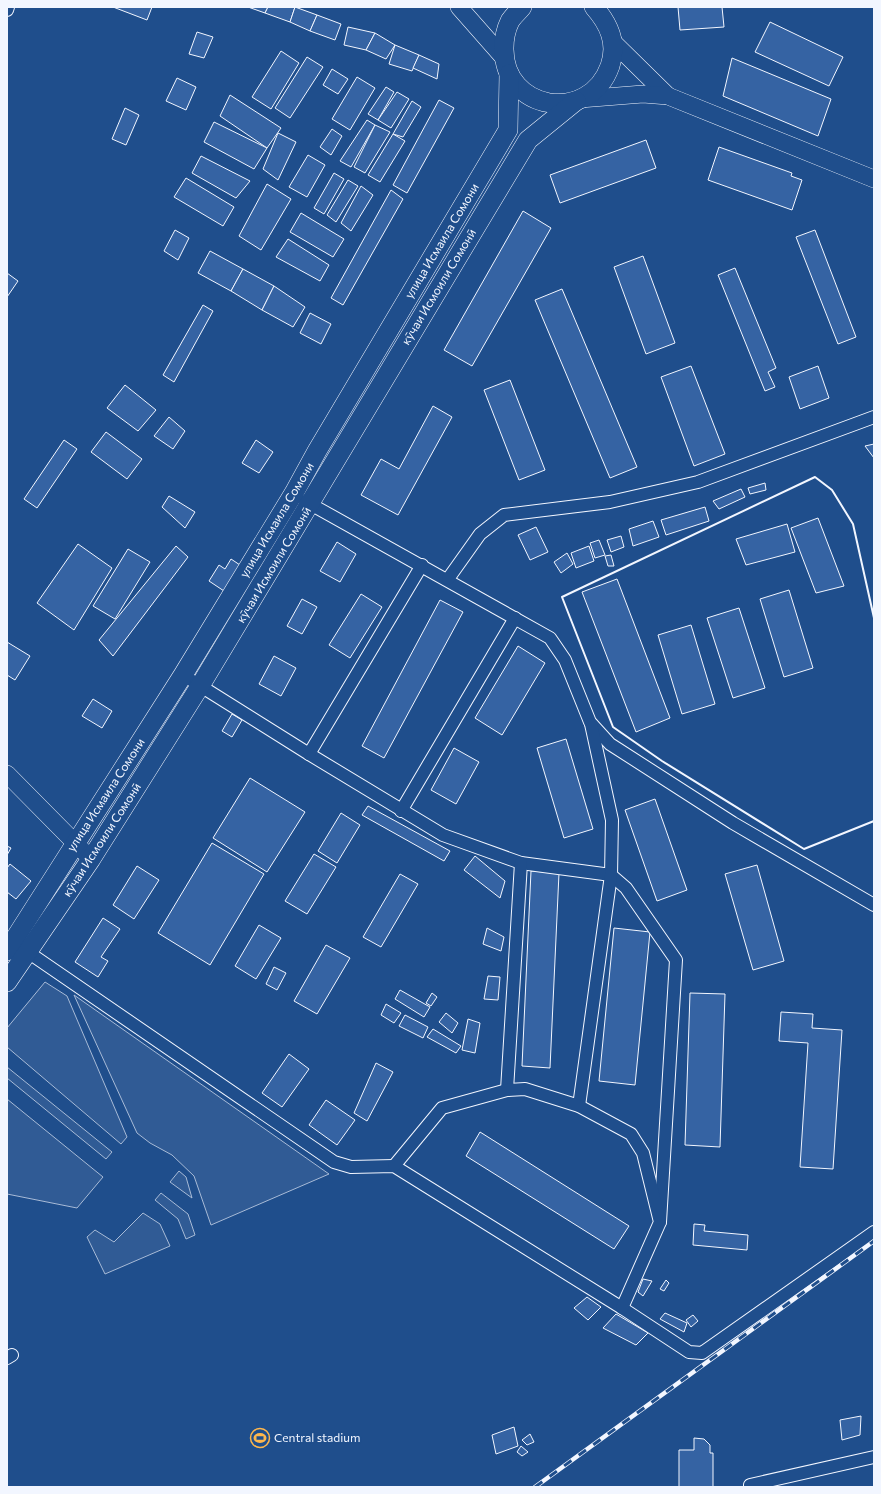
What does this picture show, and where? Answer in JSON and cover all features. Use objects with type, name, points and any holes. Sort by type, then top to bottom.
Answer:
[{"type":"main road","name":"улица Исмаила Сомони","points":[[16,948],[75,843],[183,675],[294,494],[317,452],[508,130],[504,39],[510,21],[521,7]]},
{"type":"main road","points":[[594,7],[604,18],[612,37]]},
{"type":"main road","name":"кӯчаи Исмоили Сомонӣ","points":[[7,982],[16,948],[91,859],[200,686],[528,140],[578,100],[595,90],[606,76],[612,59],[611,7]]},
{"type":"main road","points":[[506,66],[518,87],[531,97],[545,103],[561,104],[578,100]]},
{"type":"street","points":[[459,7],[506,66]]},
{"type":"street","points":[[612,37],[668,96]]},
{"type":"street","points":[[578,100],[643,94],[668,96],[874,180]]},
{"type":"street","points":[[448,579],[480,534],[504,514],[610,502],[698,482],[874,418]]},
{"type":"street","points":[[294,494],[448,579],[550,638],[565,660],[590,722],[612,820],[611,875],[579,1106]]},
{"type":"street","points":[[309,754],[422,565]]},
{"type":"street","points":[[401,810],[515,618]]},
{"type":"street","points":[[183,675],[309,754],[443,835],[521,863],[611,875],[626,888],[676,960],[660,1222],[622,1308]]},
{"type":"street","points":[[590,722],[610,744],[726,818],[874,905]]},
{"type":"street","points":[[7,774],[91,859]]},
{"type":"street","points":[[507,1090],[521,863]]},
{"type":"street","points":[[16,948],[334,1162],[351,1167],[394,1166],[622,1308],[689,1352],[702,1353],[874,1232]]},
{"type":"street","points":[[394,1166],[442,1108],[507,1090],[524,1089],[579,1106],[631,1134],[643,1153],[660,1222]]},
{"type":"street","points":[[750,1485],[874,1457]]},
{"type":"shaded area","points":[[45,982],[67,996],[127,1137],[121,1144],[7,1047],[7,1028]]},
{"type":"shaded area","points":[[74,995],[329,1174],[211,1225],[194,1176],[172,1155],[150,1143],[137,1133]]},
{"type":"shaded area","points":[[7,1067],[112,1152],[106,1159],[7,1078]]},
{"type":"shaded area","points":[[7,1099],[103,1177],[77,1208],[7,1194]]},
{"type":"shaded area","points":[[179,1171],[186,1177],[192,1198],[170,1182]]},
{"type":"shaded area","points":[[161,1193],[188,1214],[195,1235],[186,1239],[178,1219],[155,1200]]},
{"type":"shaded area","points":[[143,1213],[160,1224],[170,1246],[105,1274],[87,1237],[95,1230],[114,1242]]},
{"type":"building","points":[[113,7],[152,7],[147,20]]},
{"type":"building","points":[[248,7],[268,7],[265,13]]},
{"type":"building","points":[[268,7],[295,7],[290,22],[265,13]]},
{"type":"building","points":[[295,7],[317,15],[310,31],[290,22]]},
{"type":"building","points":[[678,7],[722,7],[724,27],[680,30]]},
{"type":"building","points":[[317,15],[341,24],[335,40],[310,31]]},
{"type":"building","points":[[770,22],[843,57],[829,86],[755,52]]},
{"type":"building","points":[[348,27],[375,33],[366,50],[344,45]]},
{"type":"building","points":[[197,32],[213,37],[204,58],[189,54]]},
{"type":"building","points":[[375,33],[395,45],[386,59],[366,50]]},
{"type":"building","points":[[395,45],[419,55],[412,71],[389,64]]},
{"type":"building","points":[[281,51],[299,63],[271,109],[252,97]]},
{"type":"building","points":[[419,55],[439,64],[437,79],[413,68]]},
{"type":"building","points":[[307,57],[323,67],[290,118],[275,108]]},
{"type":"building","points":[[732,58],[831,99],[818,136],[723,96]]},
{"type":"building","points":[[332,69],[348,79],[338,94],[323,85]]},
{"type":"building","points":[[357,77],[375,88],[350,130],[332,119]]},
{"type":"building","points":[[177,78],[196,87],[186,110],[166,101]]},
{"type":"building","points":[[386,87],[394,92],[378,120],[368,114]]},
{"type":"building","points":[[397,92],[409,99],[391,128],[378,120]]},
{"type":"building","points":[[230,95],[281,128],[267,148],[220,116]]},
{"type":"building","points":[[439,100],[454,108],[407,193],[393,185]]},
{"type":"building","points":[[412,101],[421,107],[403,137],[393,134]]},
{"type":"building","points":[[125,108],[139,115],[126,145],[112,139]]},
{"type":"building","points":[[367,120],[375,125],[351,167],[340,161]]},
{"type":"building","points":[[214,122],[267,148],[254,169],[204,142]]},
{"type":"building","points":[[375,125],[390,132],[365,173],[354,167]]},
{"type":"building","points":[[332,129],[342,136],[331,155],[320,147]]},
{"type":"building","points":[[278,133],[296,142],[278,180],[263,169]]},
{"type":"building","points":[[393,134],[405,141],[380,182],[368,175]]},
{"type":"building","points":[[646,140],[656,168],[560,203],[550,175]]},
{"type":"building","points":[[719,147],[792,173],[791,176],[802,180],[792,210],[708,180]]},
{"type":"building","points":[[308,155],[325,165],[307,197],[289,187]]},
{"type":"building","points":[[201,156],[250,181],[236,198],[192,173]]},
{"type":"building","points":[[334,173],[344,179],[324,214],[314,208]]},
{"type":"building","points":[[186,178],[234,207],[223,226],[174,197]]},
{"type":"building","points":[[348,180],[358,186],[336,222],[327,215]]},
{"type":"building","points":[[267,184],[291,199],[261,250],[239,236]]},
{"type":"building","points":[[361,186],[373,195],[351,231],[341,223]]},
{"type":"building","points":[[391,190],[403,199],[343,305],[331,298]]},
{"type":"building","points":[[523,211],[551,228],[472,366],[444,350]]},
{"type":"building","points":[[301,213],[344,239],[333,257],[290,232]]},
{"type":"building","points":[[175,230],[189,238],[178,260],[164,251]]},
{"type":"building","points":[[815,230],[856,337],[838,344],[796,237]]},
{"type":"building","points":[[288,239],[329,265],[320,281],[276,257]]},
{"type":"building","points":[[210,251],[243,269],[231,291],[198,273]]},
{"type":"building","points":[[643,256],[675,343],[646,354],[614,267]]},
{"type":"building","points":[[735,268],[776,368],[768,372],[775,387],[765,391],[718,275]]},
{"type":"building","points":[[243,269],[274,286],[262,310],[231,291]]},
{"type":"building","points":[[7,273],[18,281],[7,297]]},
{"type":"building","points":[[274,286],[305,307],[293,327],[262,310]]},
{"type":"building","points":[[562,289],[637,467],[610,478],[535,300]]},
{"type":"building","points":[[203,305],[213,311],[174,382],[163,375]]},
{"type":"building","points":[[310,313],[331,324],[321,344],[300,333]]},
{"type":"building","points":[[691,366],[725,454],[694,466],[661,377]]},
{"type":"building","points":[[818,366],[829,398],[800,409],[789,377]]},
{"type":"building","points":[[510,380],[545,470],[519,480],[484,390]]},
{"type":"building","points":[[125,385],[156,410],[138,431],[107,408]]},
{"type":"building","points":[[433,406],[452,417],[398,515],[361,495],[381,459],[399,469]]},
{"type":"building","points":[[169,417],[185,431],[173,449],[154,436]]},
{"type":"building","points":[[106,432],[142,459],[127,479],[91,452]]},
{"type":"building","points":[[64,440],[77,449],[37,508],[24,499]]},
{"type":"building","points":[[256,440],[273,452],[259,473],[242,463]]},
{"type":"building","points":[[874,444],[874,458],[865,446]]},
{"type":"building","points":[[765,483],[766,490],[750,494],[748,488]]},
{"type":"building","points":[[741,489],[745,497],[719,509],[713,501]]},
{"type":"building","points":[[169,496],[195,512],[185,528],[162,507]]},
{"type":"building","points":[[705,507],[709,521],[666,535],[661,520]]},
{"type":"building","points":[[818,518],[844,586],[816,593],[791,528]]},
{"type":"building","points":[[653,521],[659,537],[633,546],[629,529]]},
{"type":"building","points":[[787,524],[795,552],[746,565],[736,539]]},
{"type":"building","points":[[536,527],[548,552],[530,560],[518,535]]},
{"type":"building","points":[[621,536],[624,547],[611,552],[607,540]]},
{"type":"building","points":[[599,540],[605,555],[595,558],[590,543]]},
{"type":"building","points":[[337,542],[356,554],[340,582],[320,571]]},
{"type":"building","points":[[78,544],[112,568],[74,630],[37,603]]},
{"type":"building","points":[[176,546],[188,557],[113,656],[99,640]]},
{"type":"building","points":[[589,546],[594,561],[576,568],[571,553]]},
{"type":"building","points":[[128,549],[150,562],[115,619],[93,606]]},
{"type":"building","points":[[567,553],[573,564],[561,573],[554,562]]},
{"type":"building","points":[[611,555],[614,566],[608,566],[605,556]]},
{"type":"building","points":[[231,559],[243,567],[227,593],[209,581],[219,565],[225,569]]},
{"type":"building","points":[[617,579],[670,718],[636,732],[582,592]]},
{"type":"building","points":[[789,590],[813,668],[784,677],[760,599]]},
{"type":"building","points":[[361,594],[382,607],[350,658],[329,645]]},
{"type":"building","points":[[302,599],[317,607],[302,634],[287,626]]},
{"type":"building","points":[[440,600],[463,612],[384,758],[362,746]]},
{"type":"building","points":[[739,608],[765,688],[733,698],[707,618]]},
{"type":"building","points":[[691,625],[715,704],[682,714],[658,635]]},
{"type":"building","points":[[7,642],[30,656],[15,680],[7,675]]},
{"type":"building","points":[[518,646],[545,663],[502,735],[475,718]]},
{"type":"building","points":[[274,656],[296,668],[281,696],[259,684]]},
{"type":"building","points":[[93,699],[112,711],[102,728],[82,716]]},
{"type":"building","points":[[232,714],[242,720],[232,737],[222,731]]},
{"type":"building","points":[[566,739],[593,829],[564,838],[537,748]]},
{"type":"building","points":[[454,748],[479,762],[456,804],[431,790]]},
{"type":"building","points":[[250,778],[305,812],[267,872],[213,838]]},
{"type":"building","points":[[655,799],[687,890],[657,901],[625,810]]},
{"type":"building","points":[[368,806],[450,851],[444,861],[362,815]]},
{"type":"building","points":[[341,813],[360,825],[337,863],[318,851]]},
{"type":"building","points":[[212,843],[264,874],[210,965],[158,933]]},
{"type":"building","points":[[7,846],[11,848],[7,855]]},
{"type":"building","points":[[314,854],[336,867],[307,914],[285,901]]},
{"type":"building","points":[[475,856],[505,881],[500,898],[464,870]]},
{"type":"building","points":[[10,864],[31,881],[16,899],[7,892],[7,868]]},
{"type":"building","points":[[757,865],[784,961],[753,970],[725,874]]},
{"type":"building","points":[[137,866],[159,880],[134,919],[113,905]]},
{"type":"building","points":[[531,871],[559,873],[550,1068],[522,1066]]},
{"type":"building","points":[[400,874],[418,884],[381,947],[363,937]]},
{"type":"building","points":[[103,918],[120,929],[101,957],[108,961],[98,977],[75,962]]},
{"type":"building","points":[[259,925],[281,938],[256,979],[235,966]]},
{"type":"building","points":[[487,928],[504,937],[501,951],[483,944]]},
{"type":"building","points":[[614,928],[650,932],[635,1085],[599,1081]]},
{"type":"building","points":[[326,945],[350,958],[317,1014],[294,1001]]},
{"type":"building","points":[[274,967],[286,973],[277,990],[266,984]]},
{"type":"building","points":[[488,976],[500,977],[498,1000],[484,999]]},
{"type":"building","points":[[400,990],[430,1007],[424,1017],[395,999]]},
{"type":"building","points":[[432,993],[437,997],[431,1006],[426,1003]]},
{"type":"building","points":[[690,993],[725,994],[720,1147],[685,1145]]},
{"type":"building","points":[[386,1004],[401,1013],[394,1023],[381,1015]]},
{"type":"building","points":[[781,1012],[813,1014],[812,1028],[842,1030],[833,1169],[800,1167],[808,1043],[779,1041]]},
{"type":"building","points":[[446,1013],[458,1023],[452,1033],[439,1022]]},
{"type":"building","points":[[405,1015],[428,1027],[423,1038],[399,1026]]},
{"type":"building","points":[[468,1019],[480,1023],[475,1053],[462,1050]]},
{"type":"building","points":[[433,1029],[461,1046],[456,1053],[427,1037]]},
{"type":"building","points":[[289,1054],[309,1069],[282,1107],[262,1093]]},
{"type":"building","points":[[376,1063],[393,1072],[367,1121],[354,1113]]},
{"type":"building","points":[[326,1100],[355,1120],[337,1145],[309,1125]]},
{"type":"building","points":[[480,1132],[629,1226],[614,1249],[466,1156]]},
{"type":"building","points":[[694,1224],[705,1225],[704,1231],[748,1235],[747,1250],[693,1245]]},
{"type":"building","points":[[643,1279],[652,1281],[643,1296],[638,1292]]},
{"type":"building","points":[[666,1280],[669,1283],[664,1291],[660,1289]]},
{"type":"building","points":[[587,1297],[601,1307],[588,1320],[574,1308]]},
{"type":"building","points":[[665,1313],[687,1323],[684,1332],[660,1319]]},
{"type":"building","points":[[616,1314],[648,1333],[636,1345],[603,1328]]},
{"type":"building","points":[[693,1315],[698,1321],[691,1327],[686,1320]]},
{"type":"building","points":[[861,1416],[860,1435],[842,1440],[840,1420]]},
{"type":"building","points":[[514,1427],[518,1446],[496,1454],[492,1435]]},
{"type":"building","points":[[530,1434],[534,1442],[527,1445],[522,1440]]},
{"type":"building","points":[[694,1438],[704,1439],[710,1445],[710,1453],[713,1453],[713,1487],[679,1487],[679,1450],[694,1450]]},
{"type":"building","points":[[521,1446],[528,1452],[522,1456],[517,1452]]},
{"type":"railway","points":[[535,1487],[874,1241]]},
{"type":"wall","points":[[874,618],[853,524],[832,490],[815,477],[562,597],[613,727],[662,761],[804,849],[874,821]]},
{"type":"place","name":"Central stadium","points":[[260,1438]]}]
